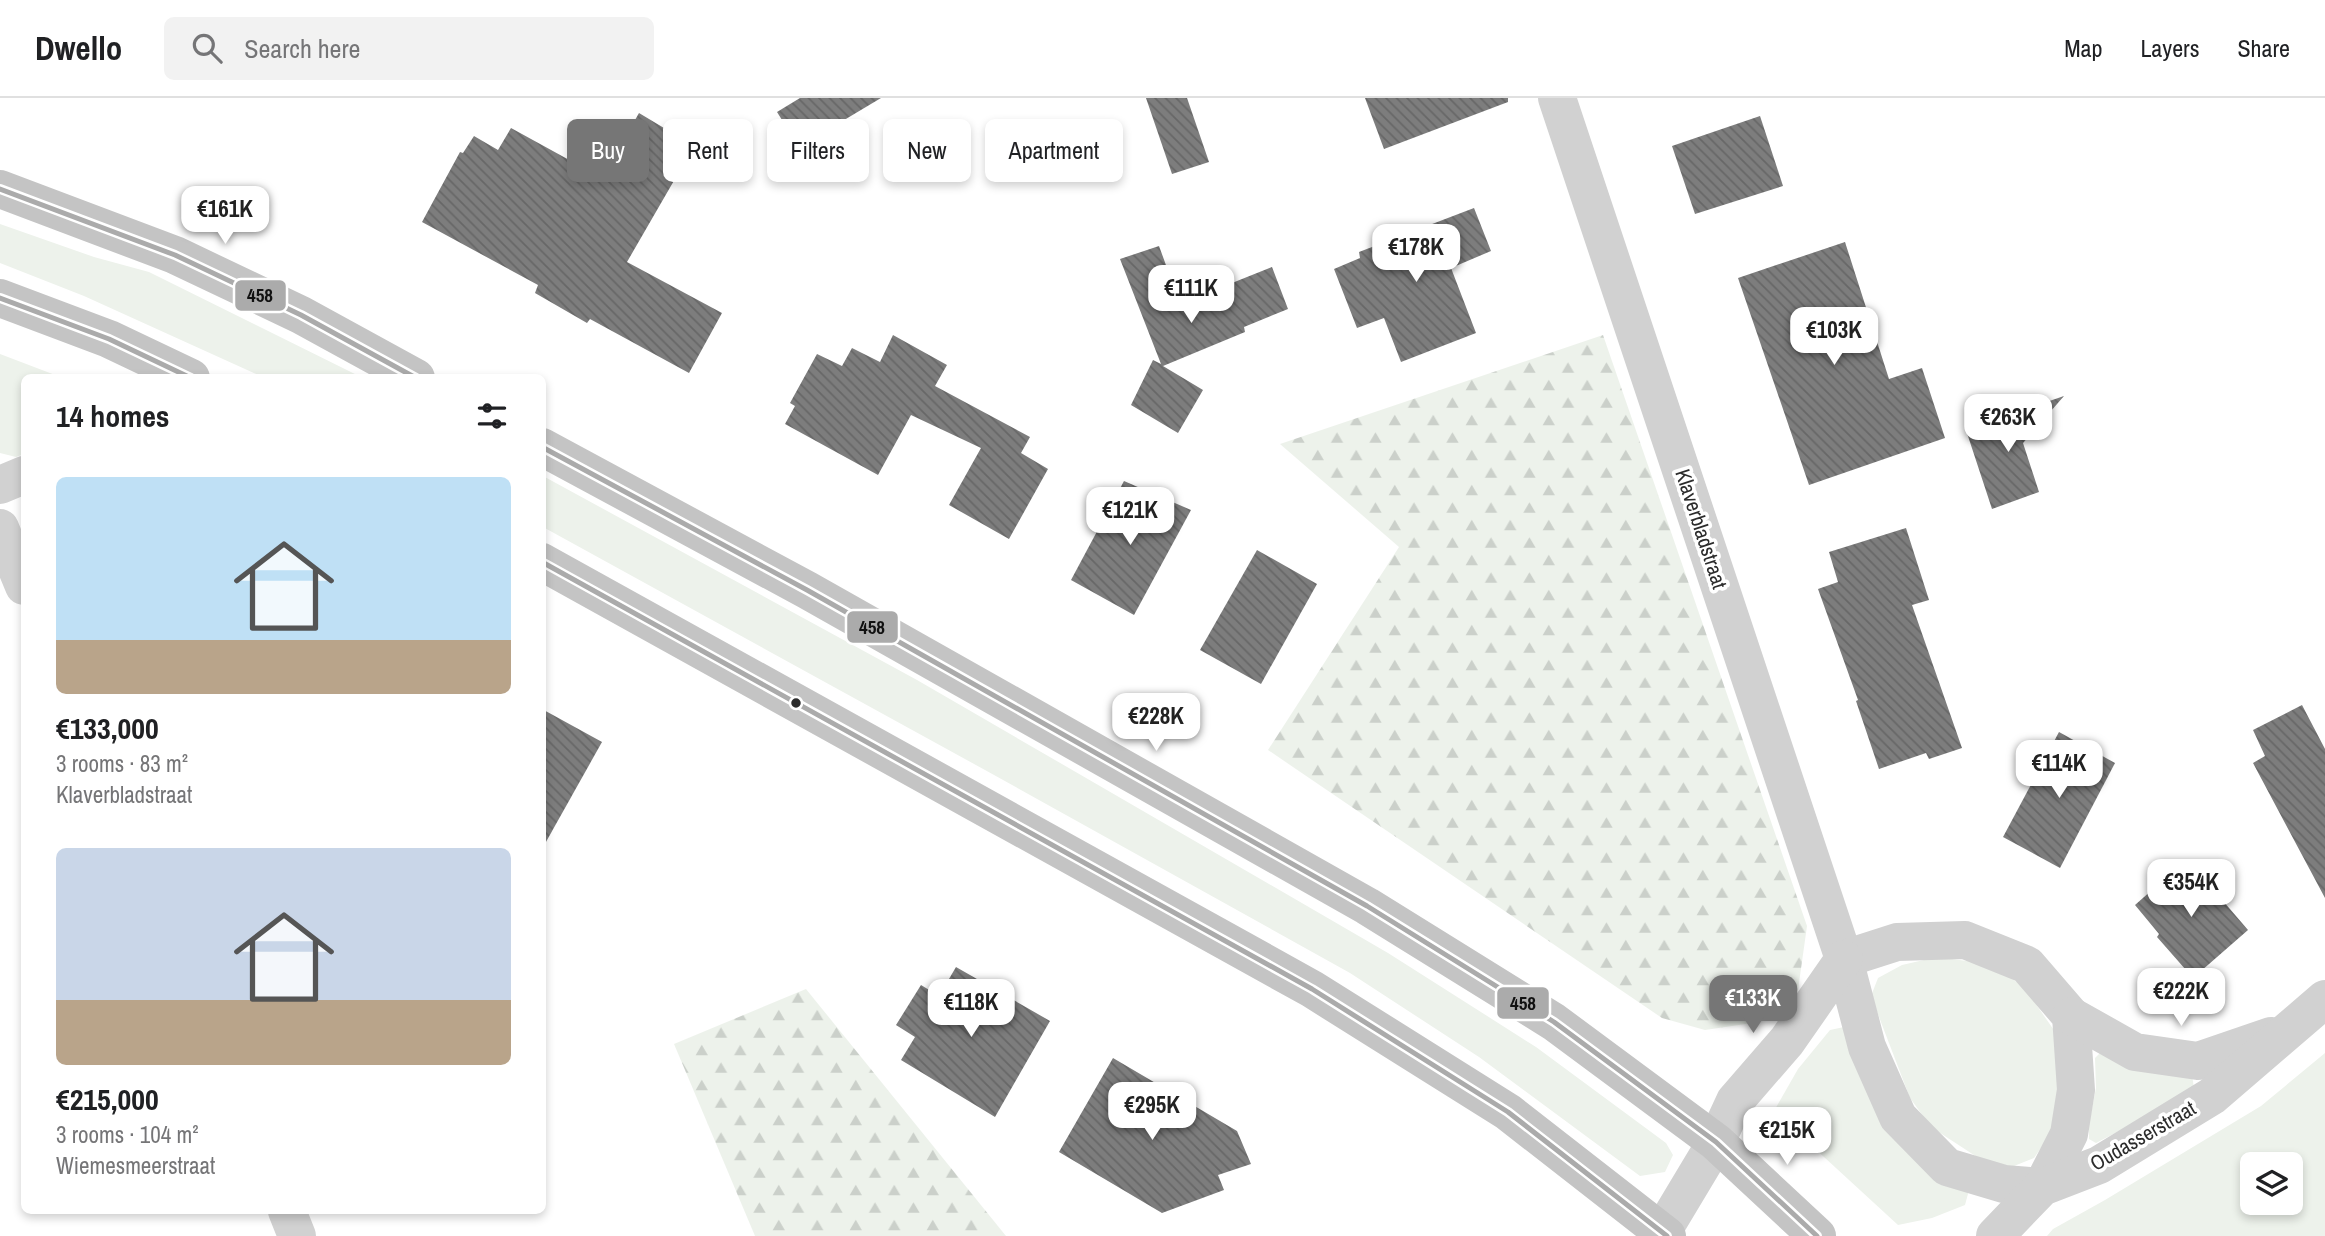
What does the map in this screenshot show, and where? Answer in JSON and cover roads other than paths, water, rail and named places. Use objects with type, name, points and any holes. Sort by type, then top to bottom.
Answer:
[{"type":"main road","points":[[0,189],[175,255],[301,315],[409,374]]},
{"type":"main road","points":[[0,298],[109,339],[183,374]]},
{"type":"main road","points":[[546,449],[807,590],[1367,906],[1554,1022],[1716,1142],[1817,1236]]},
{"type":"main road","points":[[546,564],[1312,989],[1508,1112],[1665,1234]]},
{"type":"street","name":"Klaverbladstraat","points":[[1557,98],[1844,959],[1867,1047],[1898,1117],[1947,1167],[2004,1184],[2042,1187]]},
{"type":"street","points":[[0,485],[21,476]]},
{"type":"street","points":[[0,528],[21,579]]},
{"type":"street","points":[[1665,1234],[1716,1142],[1735,1101],[1787,1041],[1844,959],[1897,942],[1965,940],[2027,965],[2071,1016],[2076,1090],[2069,1134],[2042,1187]]},
{"type":"street","name":"Oudasserstraat","points":[[1996,1236],[2042,1187],[2099,1165],[2212,1096],[2325,999]]},
{"type":"street","name":"Oudasserstraat","points":[[2071,1016],[2135,1052],[2198,1061],[2289,1030]]},
{"type":"street","points":[[288,1214],[297,1236]]}]
